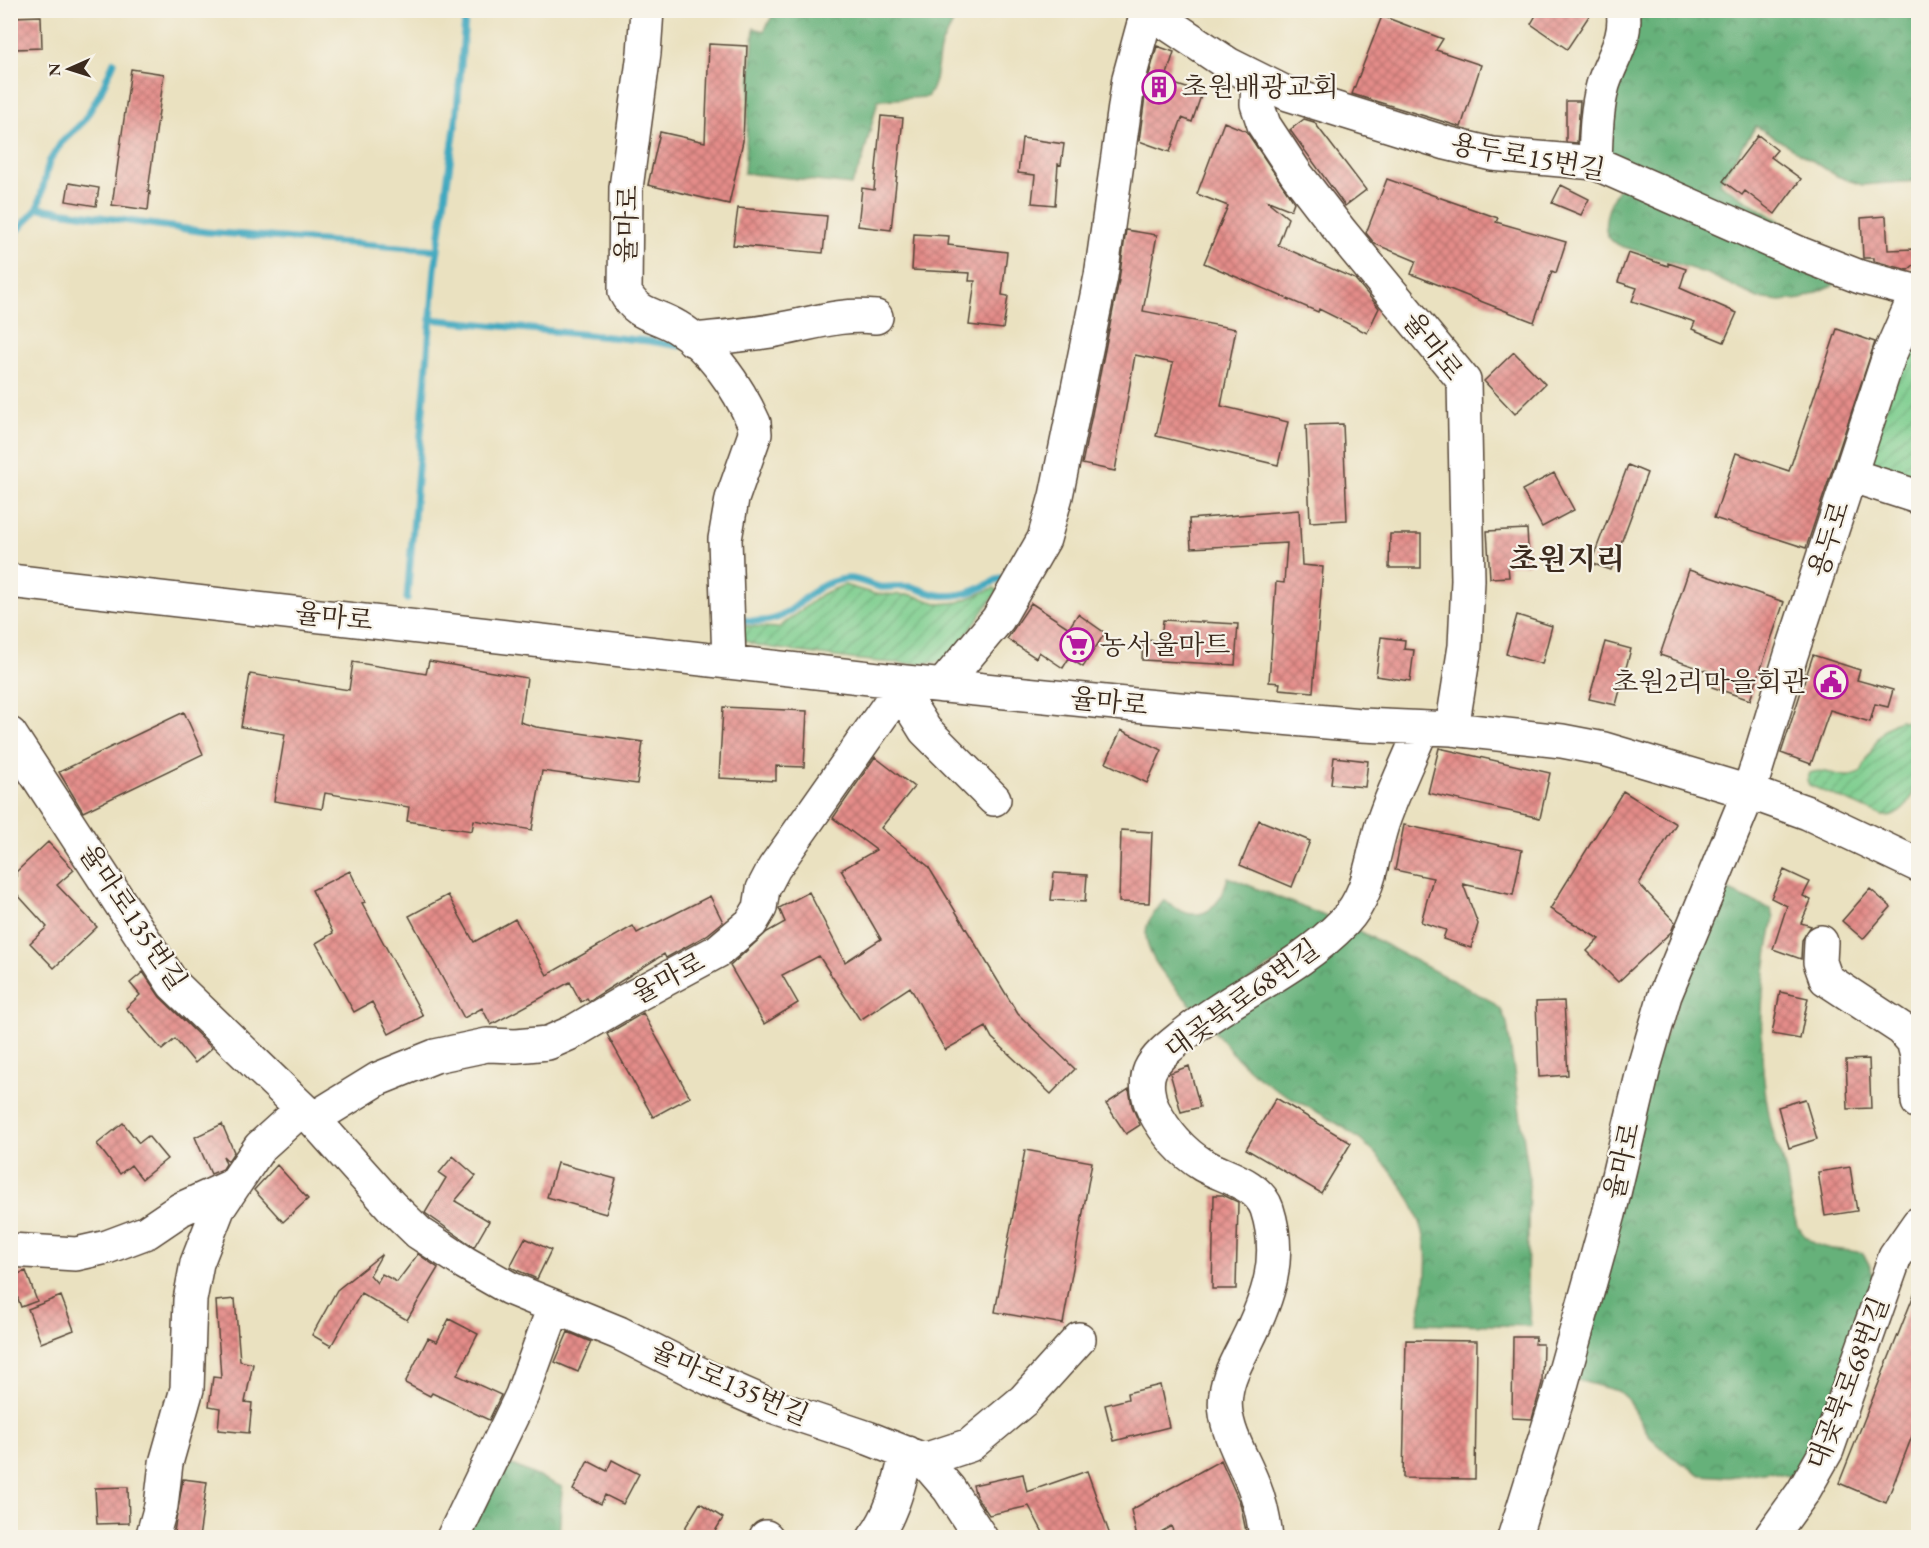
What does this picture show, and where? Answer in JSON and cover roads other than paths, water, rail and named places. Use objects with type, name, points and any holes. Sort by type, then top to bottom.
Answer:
[{"type":"street","name":"율마로","points":[[647,10],[644,53],[626,188],[625,292],[631,305],[678,327],[713,357],[754,423],[755,434],[732,499],[725,539],[729,662]]},
{"type":"street","points":[[1595,163],[1597,116],[1604,83],[1623,37],[1623,10]]},
{"type":"street","points":[[942,686],[998,619],[1044,539],[1056,496],[1101,276],[1129,78],[1147,11]]},
{"type":"street","name":"용두로15번길","points":[[1147,11],[1258,81],[1335,111],[1492,154],[1595,163],[1801,254],[1860,277],[1918,291]]},
{"type":"street","name":"율마로","points":[[1258,81],[1257,104],[1264,125],[1297,175],[1464,381],[1467,432],[1465,646],[1437,728],[1385,816],[1370,877],[1361,900]]},
{"type":"street","name":"용두로","points":[[1749,792],[1889,356],[1918,291]]},
{"type":"street","points":[[693,340],[774,330],[828,317],[852,315],[876,317]]},
{"type":"street","points":[[1850,475],[1918,497]]},
{"type":"street","name":"율마로","points":[[10,581],[942,686],[1338,723],[1518,735],[1594,747],[1749,792],[1817,817],[1918,865]]},
{"type":"street","name":"율마로","points":[[307,1114],[378,1079],[435,1056],[487,1045],[548,1043],[573,1032],[718,951],[751,923],[760,908],[763,889],[774,868],[905,682]]},
{"type":"street","points":[[905,682],[912,709],[925,730],[994,799]]},
{"type":"street","name":"율마로135번길","points":[[10,734],[173,984],[307,1114],[391,1206],[419,1233],[465,1263],[510,1288],[619,1333],[769,1405],[915,1457]]},
{"type":"street","name":"율마로","points":[[1514,1538],[1557,1400],[1606,1225],[1644,1067],[1665,995],[1749,792]]},
{"type":"street","name":"대곶북로68번길","points":[[1266,1538],[1254,1486],[1230,1430],[1225,1395],[1230,1378],[1273,1280],[1275,1261],[1269,1216],[1259,1195],[1202,1164],[1173,1140],[1151,1104],[1148,1088],[1149,1071],[1170,1047],[1208,1016],[1318,945],[1346,920],[1361,900]]},
{"type":"street","points":[[1821,942],[1820,962],[1826,979],[1902,1029],[1913,1041],[1917,1056],[1918,1102]]},
{"type":"street","points":[[152,1538],[161,1506],[166,1463],[187,1389],[190,1300],[197,1263],[218,1209],[260,1147],[307,1114]]},
{"type":"street","points":[[10,1250],[76,1254],[107,1247],[147,1232],[181,1209],[234,1185]]},
{"type":"street","name":"대곶북로68번길","points":[[1770,1538],[1803,1492],[1827,1450],[1895,1257],[1918,1224]]},
{"type":"street","points":[[453,1538],[522,1395],[554,1307]]},
{"type":"street","points":[[915,1457],[970,1445],[1024,1401],[1079,1339]]},
{"type":"street","points":[[874,1538],[883,1525],[915,1457]]},
{"type":"street","points":[[915,1457],[949,1489],[981,1538]]},
{"type":"waterway","points":[[407,599],[435,269],[456,120],[466,10]]},
{"type":"waterway","points":[[114,62],[84,121],[61,143],[49,162],[38,208],[206,232],[438,250]]},
{"type":"waterway","points":[[10,239],[38,208]]},
{"type":"waterway","points":[[430,319],[680,346]]},
{"type":"waterway","points":[[738,619],[758,621],[774,619],[786,614],[816,590],[829,583],[845,579],[854,579],[880,587],[912,587],[947,596],[971,592],[1000,578]]},
{"type":"place","name":"초원배광교회","points":[[1159,87]]},
{"type":"place","name":"농서울마트","points":[[1077,645]]},
{"type":"place","name":"초원2리마을회관","points":[[1831,682]]},
{"type":"district","name":"초원지리","points":[[1567,559]]}]
